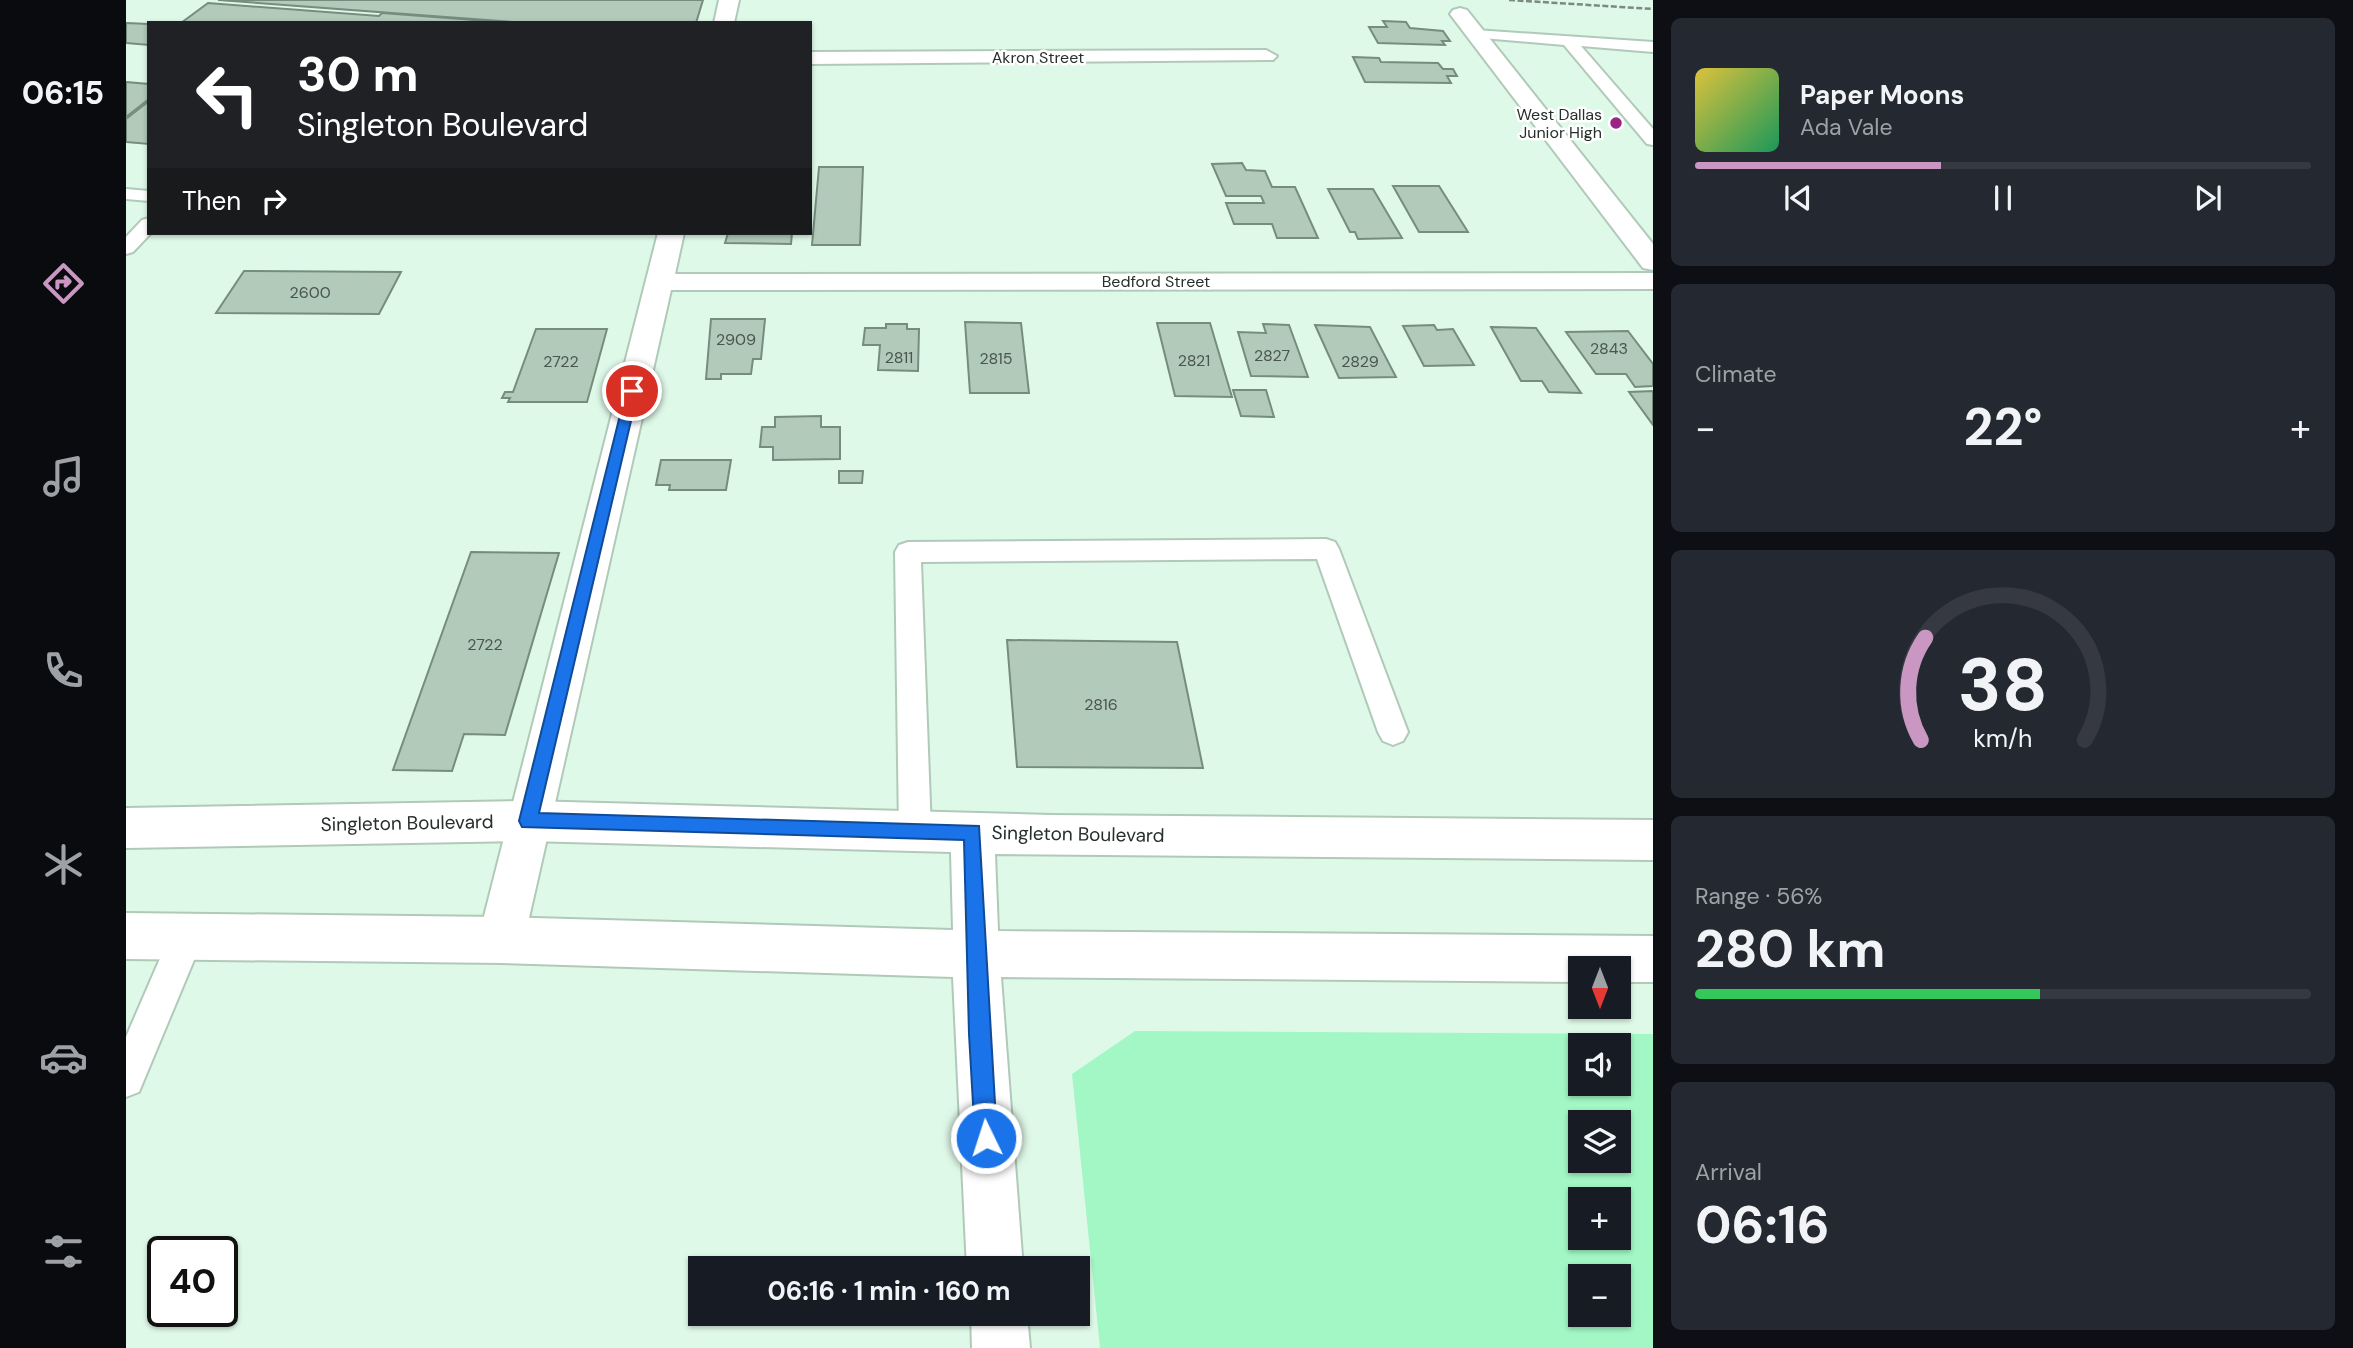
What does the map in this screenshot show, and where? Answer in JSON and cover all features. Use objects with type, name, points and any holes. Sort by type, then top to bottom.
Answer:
[{"type":"street","points":[[724,21],[729,0]]},
{"type":"street","points":[[1461,14],[1653,262]]},
{"type":"street","name":"Akron Street","points":[[812,58],[1266,56]]},
{"type":"street","points":[[500,940],[671,235]]},
{"type":"street","name":"Bedford Street","points":[[659,282],[1653,281]]},
{"type":"street","name":"Singleton Boulevard","points":[[126,828],[528,821],[972,832],[1653,840]]},
{"type":"street","points":[[972,832],[976,954],[994,1256]]},
{"type":"street","points":[[126,936],[500,940],[976,954],[1653,959]]},
{"type":"street","points":[[1000,1326],[1001,1348]]},
{"type":"lane","points":[[1476,34],[1653,47]]},
{"type":"lane","points":[[1568,41],[1653,140]]},
{"type":"lane","points":[[126,194],[147,196]]},
{"type":"lane","points":[[126,248],[147,226]]},
{"type":"lane","points":[[915,831],[908,552],[1326,549],[1393,732]]},
{"type":"lane","points":[[126,1079],[187,936]]},
{"type":"green space","points":[[1135,1031],[1568,1034],[1568,1096],[1631,1096],[1631,1034],[1653,1034],[1653,1348],[1100,1348],[1072,1074]]},
{"type":"building","points":[[218,0],[703,0],[697,21],[498,21]]},
{"type":"building","points":[[208,3],[488,21],[184,21]]},
{"type":"building","points":[[1383,21],[1406,22],[1410,28],[1443,31],[1450,41],[1442,41],[1445,45],[1378,43],[1369,27],[1387,27]]},
{"type":"building","points":[[126,23],[147,24],[147,45],[126,43]]},
{"type":"building","points":[[1353,57],[1379,58],[1381,62],[1438,63],[1443,69],[1453,69],[1457,76],[1447,76],[1451,83],[1365,82]]},
{"type":"building","points":[[126,82],[147,84],[147,101],[126,117]]},
{"type":"building","points":[[147,103],[147,144],[126,142],[126,119]]},
{"type":"building","points":[[1242,163],[1246,170],[1265,171],[1272,187],[1295,187],[1318,238],[1277,238],[1272,224],[1234,224],[1226,203],[1264,203],[1261,196],[1226,196],[1212,164]]},
{"type":"building","points":[[819,167],[863,167],[860,245],[812,245]]},
{"type":"building","points":[[1393,186],[1439,186],[1468,232],[1419,232]]},
{"type":"building","points":[[1328,189],[1373,189],[1402,238],[1358,239],[1355,232],[1350,232]]},
{"type":"building","points":[[727,235],[792,235],[791,244],[725,243]]},
{"type":"building","points":[[244,271],[401,272],[379,314],[216,313]]},
{"type":"building","points":[[711,319],[765,319],[761,359],[753,359],[751,374],[721,374],[721,379],[706,379]]},
{"type":"building","points":[[965,322],[1021,323],[1029,393],[970,393]]},
{"type":"building","points":[[1157,323],[1210,323],[1232,397],[1175,396]]},
{"type":"building","points":[[886,324],[907,324],[907,329],[919,329],[918,371],[878,370],[880,345],[863,345],[865,328],[886,328]]},
{"type":"building","points":[[1263,324],[1289,325],[1308,377],[1251,376],[1238,332],[1266,333]]},
{"type":"building","points":[[1315,325],[1370,327],[1396,377],[1339,378]]},
{"type":"building","points":[[1434,325],[1437,330],[1453,329],[1474,365],[1424,366],[1403,326]]},
{"type":"building","points":[[1491,327],[1536,328],[1581,393],[1549,392],[1542,381],[1521,381]]},
{"type":"building","points":[[536,329],[607,329],[587,402],[508,402],[510,398],[502,398],[505,392],[513,392]]},
{"type":"building","points":[[1628,331],[1653,364],[1653,386],[1635,387],[1626,374],[1596,374],[1566,332]]},
{"type":"building","points":[[1233,390],[1266,390],[1274,417],[1241,416]]},
{"type":"building","points":[[1653,391],[1653,425],[1629,392]]},
{"type":"building","points":[[821,416],[821,427],[840,427],[840,459],[773,460],[773,447],[760,447],[762,427],[775,427],[775,417]]},
{"type":"building","points":[[661,460],[731,460],[726,490],[669,490],[670,485],[656,485]]},
{"type":"building","points":[[839,471],[863,471],[862,483],[839,483]]},
{"type":"building","points":[[471,552],[559,553],[505,735],[464,734],[452,771],[393,770]]},
{"type":"building","points":[[1007,640],[1177,642],[1203,768],[1017,767]]},
{"type":"railway","points":[[1509,0],[1653,9]]},
{"type":"place","name":"West Dallas Junior High","points":[[1616,123]]},
{"type":"route","points":[[632,391],[528,821],[972,832],[979,1034],[986,1138]]}]
